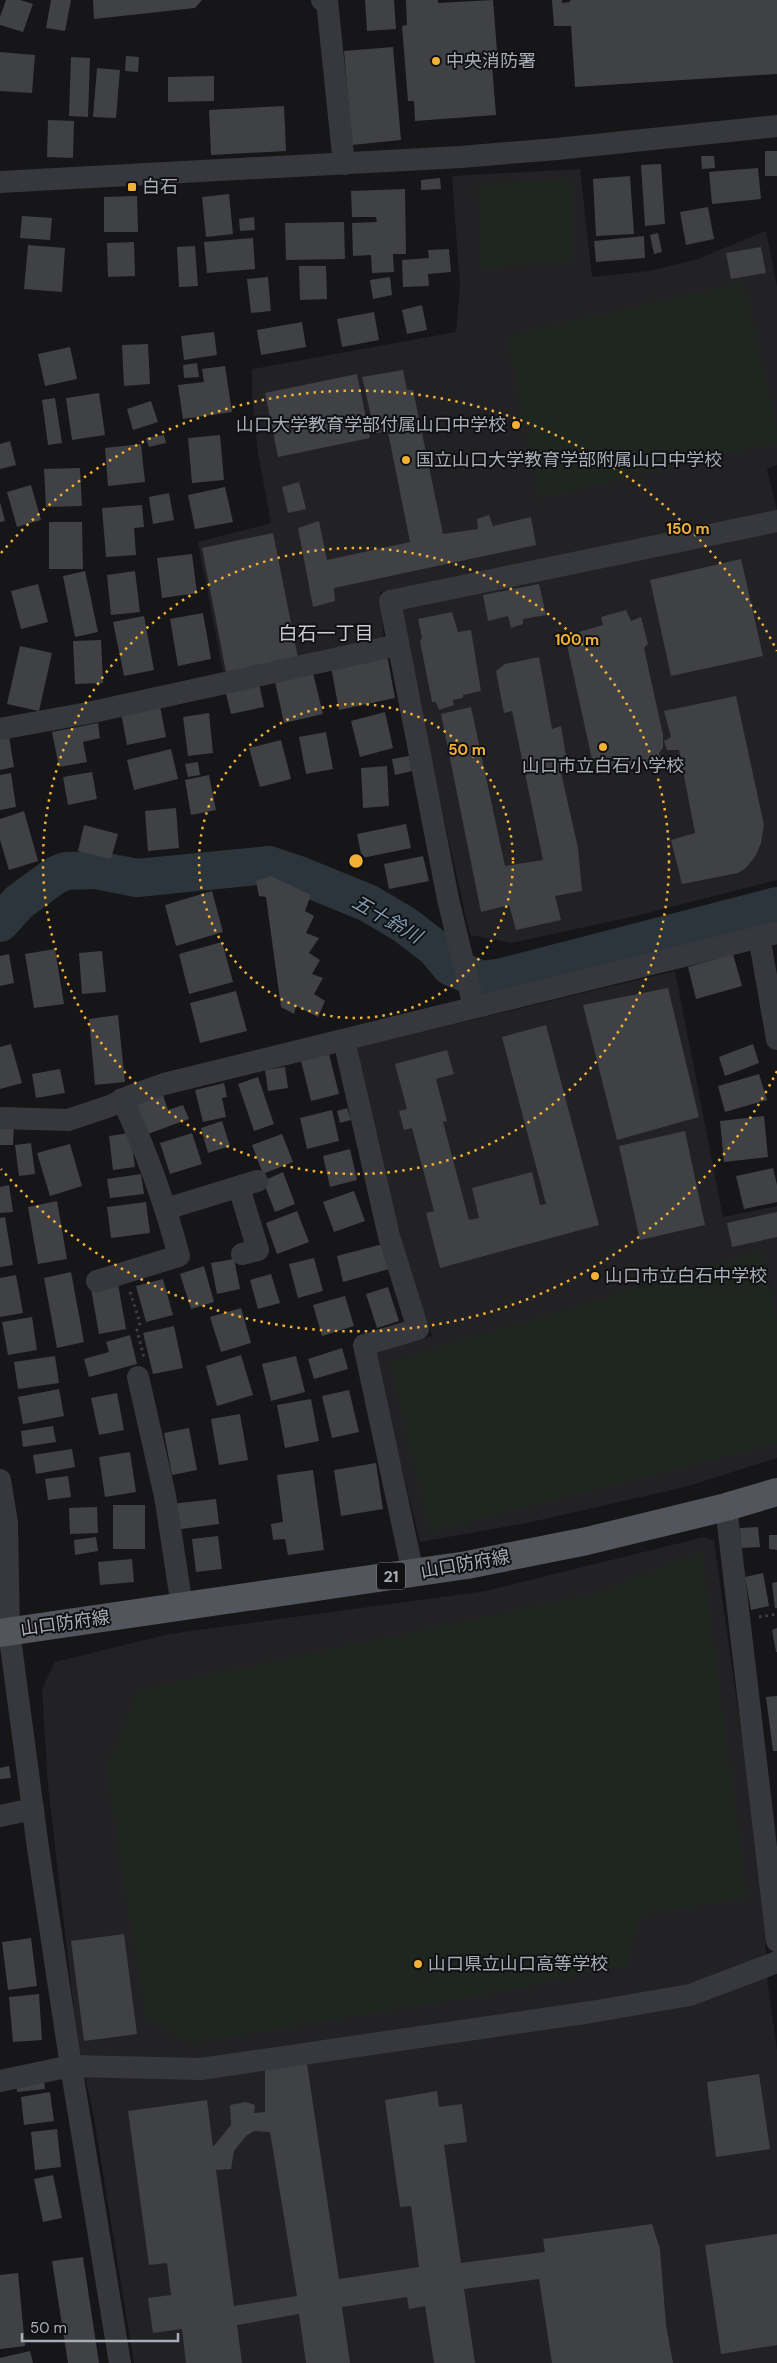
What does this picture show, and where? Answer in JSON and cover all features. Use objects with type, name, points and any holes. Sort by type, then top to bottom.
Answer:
[{"type":"main road","name":"山口防府線","points":[[4,1632],[467,1565],[586,1541],[726,1507],[777,1492]]},
{"type":"street","points":[[322,0],[326,1],[344,164]]},
{"type":"street","points":[[0,182],[344,164],[557,149],[777,126]]},
{"type":"street","points":[[473,1000],[460,950],[390,600],[777,521]]},
{"type":"street","points":[[0,729],[88,712],[398,645]]},
{"type":"street","points":[[0,1118],[68,1120],[110,1106],[122,1099],[164,1084],[344,1040],[473,1000],[768,935],[777,1039]]},
{"type":"street","points":[[344,1040],[389,1236],[418,1329],[364,1345],[413,1573]]},
{"type":"street","points":[[97,1280],[179,1256],[166,1209],[145,1148],[122,1099]]},
{"type":"street","points":[[166,1209],[248,1184],[258,1250],[242,1254]]},
{"type":"street","points":[[138,1377],[166,1496],[182,1606]]},
{"type":"street","points":[[0,1480],[7,1523],[4,1632],[33,1809],[71,2066],[120,2363]]},
{"type":"street","points":[[726,1507],[777,1941]]},
{"type":"street","points":[[0,1816],[33,1809]]},
{"type":"street","points":[[0,2080],[71,2066],[201,2069],[582,2014],[690,1995],[777,1962]]},
{"type":"path","points":[[124,1272],[140,1323],[137,1330],[148,1374],[138,1377]]},
{"type":"shaded area","name":"山口大学教育学部付属山口中学校","points":[[580,169],[592,277],[649,271],[695,260],[766,231],[777,286],[777,465],[767,469],[777,510],[380,592],[384,643],[224,677],[198,542],[271,523],[258,453],[252,397],[252,369],[456,332],[460,287],[452,176]]},
{"type":"shaded area","points":[[570,178],[573,261],[482,268],[479,185]]},
{"type":"shaded area","points":[[743,282],[777,430],[777,442],[540,498],[507,336]]},
{"type":"shaded area","name":"山口市立白石小学校","points":[[777,530],[777,880],[636,916],[511,943],[470,935],[398,614],[404,605]]},
{"type":"shaded area","name":"山口市立白石中学校","points":[[675,971],[723,1217],[777,1206],[777,1458],[685,1487],[527,1523],[420,1542],[373,1352],[432,1336],[402,1241],[352,1049]]},
{"type":"shaded area","points":[[761,1251],[777,1322],[777,1443],[430,1532],[390,1362]]},
{"type":"shaded area","name":"山口県立山口高等学校","points":[[704,1537],[714,1541],[770,1935],[765,1943],[768,1985],[777,2050],[777,2363],[134,2363],[94,2118],[78,2044],[48,1786],[42,1689],[55,1662],[169,1634],[486,1591]]},
{"type":"shaded area","points":[[701,1552],[747,1898],[639,1915],[628,1965],[480,1996],[191,2043],[146,2018],[106,1770],[138,1690],[594,1594]]},
{"type":"building","points":[[6,0],[20,0],[33,4],[23,32],[0,25],[0,17]]},
{"type":"building","points":[[51,0],[71,0],[65,31],[46,28]]},
{"type":"building","points":[[93,0],[202,0],[195,8],[94,19]]},
{"type":"building","points":[[365,0],[394,0],[396,29],[367,31]]},
{"type":"building","points":[[406,0],[438,0],[438,3],[493,0],[497,51],[491,53],[496,115],[415,121],[414,101],[408,101],[402,26],[407,25]]},
{"type":"building","points":[[552,0],[562,0],[562,3],[570,2],[570,0],[777,0],[777,74],[575,87],[571,26],[554,26]]},
{"type":"building","points":[[393,47],[401,140],[352,145],[344,51]]},
{"type":"building","points":[[0,52],[35,55],[32,93],[0,91]]},
{"type":"building","points":[[126,56],[139,57],[138,72],[125,71]]},
{"type":"building","points":[[71,57],[90,58],[88,117],[69,116]]},
{"type":"building","points":[[97,68],[120,70],[116,118],[93,117]]},
{"type":"building","points":[[214,76],[214,101],[168,102],[168,77]]},
{"type":"building","points":[[284,106],[286,151],[211,155],[209,110]]},
{"type":"building","points":[[48,120],[74,121],[73,158],[47,157]]},
{"type":"building","points":[[765,151],[777,151],[777,176],[765,176]]},
{"type":"building","points":[[701,156],[714,156],[715,168],[702,169]]},
{"type":"building","points":[[661,164],[665,224],[645,226],[641,165]]},
{"type":"building","points":[[758,168],[761,199],[712,204],[709,172]]},
{"type":"building","points":[[630,176],[634,234],[596,236],[593,179]]},
{"type":"building","points":[[440,178],[441,189],[421,190],[421,180]]},
{"type":"building","points":[[405,189],[406,254],[393,254],[394,272],[372,273],[371,255],[353,256],[352,223],[377,222],[376,217],[352,217],[351,191]]},
{"type":"building","points":[[229,194],[233,234],[206,237],[202,197]]},
{"type":"building","points":[[137,196],[138,232],[104,232],[104,197]]},
{"type":"building","points":[[708,207],[714,239],[686,245],[680,212]]},
{"type":"building","points":[[22,216],[52,218],[50,240],[20,238]]},
{"type":"building","points":[[254,217],[255,230],[240,231],[239,219]]},
{"type":"building","points":[[344,222],[345,259],[286,260],[285,223]]},
{"type":"building","points":[[658,233],[662,252],[654,254],[650,235]]},
{"type":"building","points":[[644,236],[645,258],[596,262],[594,241]]},
{"type":"building","points":[[253,238],[255,269],[207,273],[204,242]]},
{"type":"building","points":[[134,242],[135,276],[108,277],[107,243]]},
{"type":"building","points":[[28,245],[65,248],[62,292],[24,289]]},
{"type":"building","points":[[195,246],[198,286],[179,287],[177,247]]},
{"type":"building","points":[[761,247],[766,273],[731,279],[726,253]]},
{"type":"building","points":[[449,249],[451,272],[428,274],[429,286],[403,287],[402,260],[429,258],[428,250]]},
{"type":"building","points":[[299,266],[326,266],[327,299],[300,300]]},
{"type":"building","points":[[268,277],[271,311],[251,313],[247,279]]},
{"type":"building","points":[[390,277],[392,295],[373,299],[370,280]]},
{"type":"building","points":[[422,305],[427,330],[407,334],[402,310]]},
{"type":"building","points":[[374,312],[379,340],[342,347],[337,319]]},
{"type":"building","points":[[302,322],[306,347],[261,355],[257,330]]},
{"type":"building","points":[[214,332],[217,355],[184,360],[181,336]]},
{"type":"building","points":[[148,344],[150,384],[124,386],[122,345]]},
{"type":"building","points":[[70,347],[77,379],[45,386],[38,354]]},
{"type":"building","points":[[197,363],[199,377],[184,378],[183,365]]},
{"type":"building","points":[[225,366],[232,412],[183,419],[178,385],[204,382],[202,369]]},
{"type":"building","points":[[403,370],[407,390],[413,390],[443,534],[478,529],[477,519],[489,515],[493,526],[531,517],[536,545],[334,588],[335,601],[313,607],[298,528],[319,521],[327,560],[410,542],[388,432],[375,433],[362,377]]},
{"type":"building","points":[[357,374],[370,438],[278,457],[265,393]]},
{"type":"building","points":[[99,393],[105,435],[72,440],[66,398]]},
{"type":"building","points":[[55,398],[62,443],[48,445],[42,400]]},
{"type":"building","points":[[151,401],[158,422],[133,430],[127,409]]},
{"type":"building","points":[[164,435],[166,443],[149,447],[146,438]]},
{"type":"building","points":[[220,435],[224,480],[192,483],[188,438]]},
{"type":"building","points":[[10,441],[16,465],[0,469],[0,444]]},
{"type":"building","points":[[141,444],[145,482],[108,486],[105,448]]},
{"type":"building","points":[[80,468],[82,506],[46,507],[44,469]]},
{"type":"building","points":[[299,482],[306,509],[288,513],[282,487]]},
{"type":"building","points":[[31,485],[41,520],[17,527],[7,492]]},
{"type":"building","points":[[225,487],[233,522],[195,529],[188,495]]},
{"type":"building","points":[[169,493],[174,520],[153,524],[149,497]]},
{"type":"building","points":[[0,502],[5,521],[0,522]]},
{"type":"building","points":[[142,505],[144,527],[134,528],[136,555],[106,557],[102,508]]},
{"type":"building","points":[[49,522],[82,522],[83,569],[49,569]]},
{"type":"building","points":[[273,533],[298,658],[226,672],[202,548]]},
{"type":"building","points":[[192,554],[197,593],[162,598],[157,558]]},
{"type":"building","points":[[741,559],[763,656],[671,676],[650,580]]},
{"type":"building","points":[[85,571],[98,632],[75,637],[63,576]]},
{"type":"building","points":[[135,571],[140,612],[111,615],[107,575]]},
{"type":"building","points":[[38,584],[48,622],[21,629],[11,591]]},
{"type":"building","points":[[539,584],[546,615],[523,619],[523,624],[511,628],[508,616],[488,621],[483,595]]},
{"type":"building","points":[[626,610],[631,621],[641,617],[648,644],[644,648],[663,735],[663,748],[659,753],[661,759],[603,773],[600,762],[593,764],[565,636],[603,625],[601,617]]},
{"type":"building","points":[[452,612],[458,632],[471,630],[481,691],[463,695],[463,698],[453,700],[454,705],[439,710],[436,702],[432,702],[420,641],[422,638],[418,619]]},
{"type":"building","points":[[203,613],[211,659],[178,666],[170,619]]},
{"type":"building","points":[[144,616],[154,670],[124,676],[113,622]]},
{"type":"building","points":[[101,640],[103,683],[75,684],[73,641]]},
{"type":"building","points":[[20,646],[52,653],[39,711],[7,704]]},
{"type":"building","points":[[387,655],[395,698],[339,710],[331,667]]},
{"type":"building","points":[[539,657],[552,729],[561,726],[566,756],[558,759],[578,848],[582,891],[555,896],[561,920],[516,930],[509,905],[481,912],[441,714],[471,707],[505,866],[543,860],[512,711],[504,713],[496,671],[505,664]]},
{"type":"building","points":[[312,669],[323,714],[284,723],[274,677]]},
{"type":"building","points":[[259,683],[264,707],[231,714],[225,690]]},
{"type":"building","points":[[736,696],[764,825],[761,843],[756,855],[746,868],[738,873],[682,884],[671,840],[695,833],[679,750],[667,750],[664,741],[671,737],[664,711]]},
{"type":"building","points":[[160,706],[166,737],[127,745],[121,713]]},
{"type":"building","points":[[385,712],[393,748],[360,757],[351,721]]},
{"type":"building","points":[[209,713],[213,753],[188,756],[183,717]]},
{"type":"building","points":[[98,723],[100,738],[83,742],[87,762],[59,767],[52,732]]},
{"type":"building","points":[[326,732],[333,769],[306,774],[299,737]]},
{"type":"building","points":[[9,737],[14,767],[0,770],[0,739]]},
{"type":"building","points":[[281,740],[291,779],[260,787],[249,748]]},
{"type":"building","points":[[171,749],[178,779],[134,790],[127,760]]},
{"type":"building","points":[[409,756],[412,771],[395,775],[392,759]]},
{"type":"building","points":[[198,762],[200,775],[188,777],[185,764]]},
{"type":"building","points":[[387,766],[389,806],[363,808],[361,768]]},
{"type":"building","points":[[92,772],[97,799],[68,805],[63,777]]},
{"type":"building","points":[[11,773],[16,807],[0,810],[0,775]]},
{"type":"building","points":[[209,775],[216,810],[191,815],[185,780]]},
{"type":"building","points":[[176,808],[179,848],[148,851],[145,811]]},
{"type":"building","points":[[24,811],[38,861],[9,870],[0,840],[0,819]]},
{"type":"building","points":[[406,824],[411,848],[362,858],[357,834]]},
{"type":"building","points":[[84,825],[118,834],[111,859],[78,851]]},
{"type":"building","points":[[423,856],[429,881],[389,889],[384,864]]},
{"type":"building","points":[[271,876],[311,895],[305,911],[314,916],[306,933],[319,938],[309,953],[320,960],[312,974],[323,978],[314,994],[325,1001],[318,1017],[296,1006],[294,1014],[281,1007],[266,897],[259,896],[256,881]]},
{"type":"building","points":[[212,891],[223,932],[176,946],[165,905]]},
{"type":"building","points":[[222,942],[233,982],[189,994],[179,954]]},
{"type":"building","points":[[55,949],[64,1004],[34,1008],[25,954]]},
{"type":"building","points":[[102,951],[106,992],[82,994],[79,953]]},
{"type":"building","points":[[9,954],[14,983],[0,986],[0,956]]},
{"type":"building","points":[[733,954],[742,986],[696,999],[688,967]]},
{"type":"building","points":[[668,988],[699,1117],[617,1140],[583,1005]]},
{"type":"building","points":[[236,991],[247,1031],[200,1043],[190,1003]]},
{"type":"building","points":[[118,1015],[125,1082],[95,1085],[89,1019]]},
{"type":"building","points":[[546,1025],[599,1225],[440,1268],[426,1213],[434,1211],[412,1128],[404,1130],[399,1111],[407,1109],[395,1064],[447,1050],[454,1074],[436,1079],[447,1121],[443,1122],[469,1220],[479,1218],[472,1188],[532,1172],[540,1205],[546,1204],[502,1037]]},
{"type":"building","points":[[11,1044],[22,1083],[0,1089],[0,1047]]},
{"type":"building","points":[[753,1044],[759,1063],[725,1076],[719,1057]]},
{"type":"building","points":[[329,1054],[339,1094],[311,1101],[301,1061]]},
{"type":"building","points":[[285,1067],[288,1088],[268,1091],[265,1070]]},
{"type":"building","points":[[60,1069],[65,1093],[36,1098],[32,1074]]},
{"type":"building","points":[[759,1074],[767,1100],[725,1112],[718,1086]]},
{"type":"building","points":[[258,1077],[274,1124],[254,1131],[238,1084]]},
{"type":"building","points":[[224,1083],[227,1097],[222,1098],[226,1117],[203,1122],[195,1090]]},
{"type":"building","points":[[163,1095],[168,1110],[183,1105],[189,1119],[145,1135],[134,1105]]},
{"type":"building","points":[[347,1108],[351,1120],[340,1123],[337,1111]]},
{"type":"building","points":[[332,1110],[339,1141],[307,1149],[300,1118]]},
{"type":"building","points":[[764,1116],[768,1157],[724,1162],[720,1121]]},
{"type":"building","points":[[222,1121],[230,1146],[208,1153],[201,1128]]},
{"type":"building","points":[[0,1124],[14,1125],[13,1145],[0,1145]]},
{"type":"building","points":[[685,1131],[705,1225],[640,1240],[619,1146]]},
{"type":"building","points":[[130,1133],[135,1167],[113,1170],[109,1136]]},
{"type":"building","points":[[192,1133],[202,1164],[170,1174],[160,1143]]},
{"type":"building","points":[[282,1134],[293,1162],[263,1174],[252,1145]]},
{"type":"building","points":[[31,1143],[35,1174],[19,1176],[15,1145]]},
{"type":"building","points":[[70,1144],[82,1186],[50,1196],[37,1153]]},
{"type":"building","points":[[350,1149],[357,1180],[330,1187],[323,1156]]},
{"type":"building","points":[[773,1168],[777,1185],[777,1202],[744,1209],[736,1176]]},
{"type":"building","points":[[283,1172],[295,1204],[275,1212],[263,1181]]},
{"type":"building","points":[[141,1174],[144,1194],[110,1198],[107,1179]]},
{"type":"building","points":[[9,1185],[13,1212],[0,1213],[0,1187]]},
{"type":"building","points":[[354,1191],[365,1221],[334,1232],[323,1202]]},
{"type":"building","points":[[57,1201],[67,1259],[38,1264],[28,1207]]},
{"type":"building","points":[[146,1202],[150,1233],[111,1238],[107,1207]]},
{"type":"building","points":[[297,1211],[309,1242],[277,1254],[266,1223]]},
{"type":"building","points":[[777,1212],[777,1237],[732,1247],[727,1223]]},
{"type":"building","points":[[5,1217],[13,1265],[0,1267],[0,1218]]},
{"type":"building","points":[[383,1244],[389,1269],[343,1282],[337,1256]]},
{"type":"building","points":[[314,1258],[323,1291],[298,1298],[289,1264]]},
{"type":"building","points":[[234,1259],[240,1289],[217,1294],[211,1263]]},
{"type":"building","points":[[204,1266],[214,1302],[191,1309],[180,1274]]},
{"type":"building","points":[[71,1272],[84,1342],[57,1348],[44,1278]]},
{"type":"building","points":[[271,1274],[280,1303],[258,1309],[250,1280]]},
{"type":"building","points":[[16,1275],[23,1313],[0,1317],[0,1278]]},
{"type":"building","points":[[163,1279],[173,1315],[146,1322],[136,1286]]},
{"type":"building","points":[[118,1284],[126,1329],[99,1334],[91,1289]]},
{"type":"building","points":[[388,1287],[399,1321],[377,1328],[366,1294]]},
{"type":"building","points":[[345,1296],[354,1326],[322,1336],[313,1305]]},
{"type":"building","points":[[241,1308],[251,1343],[221,1352],[210,1317]]},
{"type":"building","points":[[32,1317],[37,1350],[8,1355],[2,1322]]},
{"type":"building","points":[[174,1326],[183,1368],[153,1374],[143,1333]]},
{"type":"building","points":[[130,1335],[137,1364],[89,1377],[84,1359],[109,1352],[106,1342]]},
{"type":"building","points":[[342,1348],[348,1369],[314,1379],[308,1359]]},
{"type":"building","points":[[241,1355],[253,1395],[217,1406],[206,1366]]},
{"type":"building","points":[[55,1356],[59,1383],[18,1389],[14,1362]]},
{"type":"building","points":[[296,1356],[305,1392],[271,1401],[262,1364]]},
{"type":"building","points":[[59,1389],[64,1416],[23,1424],[18,1397]]},
{"type":"building","points":[[349,1390],[359,1432],[332,1438],[322,1396]]},
{"type":"building","points":[[117,1393],[124,1430],[99,1435],[91,1398]]},
{"type":"building","points":[[311,1399],[319,1441],[285,1448],[277,1405]]},
{"type":"building","points":[[240,1414],[248,1460],[219,1465],[211,1419]]},
{"type":"building","points":[[53,1426],[56,1442],[23,1447],[21,1431]]},
{"type":"building","points":[[189,1428],[197,1470],[172,1475],[164,1433]]},
{"type":"building","points":[[72,1449],[75,1467],[36,1474],[33,1455]]},
{"type":"building","points":[[130,1452],[136,1492],[105,1497],[99,1457]]},
{"type":"building","points":[[376,1463],[383,1509],[341,1516],[334,1470]]},
{"type":"building","points":[[313,1470],[324,1550],[288,1555],[285,1539],[273,1540],[271,1524],[283,1522],[277,1475]]},
{"type":"building","points":[[68,1476],[71,1497],[48,1500],[45,1479]]},
{"type":"building","points":[[216,1499],[219,1524],[174,1530],[171,1504]]},
{"type":"building","points":[[113,1505],[145,1505],[145,1549],[113,1549]]},
{"type":"building","points":[[97,1507],[98,1533],[70,1534],[69,1508]]},
{"type":"building","points":[[758,1527],[760,1547],[741,1548],[740,1528]]},
{"type":"building","points":[[769,1535],[777,1535],[777,1550],[769,1549]]},
{"type":"building","points":[[218,1536],[222,1569],[196,1572],[192,1539]]},
{"type":"building","points":[[96,1537],[98,1551],[75,1555],[74,1540]]},
{"type":"building","points":[[132,1559],[134,1582],[100,1585],[98,1562]]},
{"type":"building","points":[[763,1573],[769,1606],[751,1610],[745,1577]]},
{"type":"building","points":[[777,1582],[777,1608],[775,1608],[772,1583]]},
{"type":"building","points":[[777,1628],[777,1652],[776,1652],[772,1630]]},
{"type":"building","points":[[777,1696],[777,1751],[773,1751],[766,1697]]},
{"type":"building","points":[[9,1766],[11,1778],[0,1779],[0,1768]]},
{"type":"building","points":[[124,1934],[137,2034],[84,2041],[71,1941]]},
{"type":"building","points":[[31,1938],[37,1986],[8,1990],[2,1942]]},
{"type":"building","points":[[39,1994],[42,2040],[13,2042],[9,1997]]},
{"type":"building","points":[[307,2064],[339,2279],[419,2267],[411,2206],[400,2207],[385,2100],[437,2091],[439,2107],[462,2104],[467,2142],[444,2145],[461,2263],[545,2252],[543,2239],[652,2224],[660,2249],[666,2325],[673,2363],[552,2363],[539,2279],[464,2289],[475,2363],[434,2363],[425,2306],[409,2309],[407,2297],[342,2307],[350,2363],[306,2363],[299,2314],[237,2325],[242,2363],[186,2363],[182,2329],[153,2333],[148,2298],[171,2295],[167,2263],[149,2265],[128,2111],[207,2100],[213,2147],[231,2125],[230,2105],[246,2102],[255,2105],[254,2113],[265,2112],[265,2070]],"holes":[[[254,2131],[270,2132],[297,2296],[234,2306],[216,2170],[231,2169],[234,2151],[246,2136]]]},
{"type":"building","points":[[759,2074],[770,2149],[716,2157],[707,2082]]},
{"type":"building","points":[[44,2079],[45,2089],[17,2092],[16,2082]]},
{"type":"building","points":[[50,2092],[54,2121],[24,2125],[21,2097]]},
{"type":"building","points":[[57,2129],[61,2167],[35,2170],[31,2132]]},
{"type":"building","points":[[53,2175],[62,2218],[43,2222],[34,2179]]},
{"type":"building","points":[[777,2234],[777,2345],[721,2354],[705,2245]]},
{"type":"building","points":[[83,2257],[99,2363],[68,2363],[52,2261]]},
{"type":"building","points":[[18,2273],[25,2346],[0,2349],[0,2275]]},
{"type":"building","points":[[30,2351],[33,2363],[0,2363],[0,2358]]},
{"type":"waterway","name":"五十鈴川","points":[[0,923],[19,902],[56,875],[66,871],[96,870],[137,878],[269,865],[368,903],[405,925],[435,948],[451,967],[482,980],[503,977],[777,906]]},
{"type":"place","name":"中央消防署","points":[[436,61]]},
{"type":"place","name":"白石","points":[[132,187]]},
{"type":"place","name":"山口大学教育学部付属山口中学校","points":[[516,425]]},
{"type":"place","name":"国立山口大学教育学部附属山口中学校","points":[[406,460]]},
{"type":"place","name":"山口市立白石小学校","points":[[603,747]]},
{"type":"place","name":"山口市立白石中学校","points":[[595,1276]]},
{"type":"place","name":"山口県立山口高等学校","points":[[418,1964]]},
{"type":"district","name":"白石一丁目","points":[[326,633]]}]
